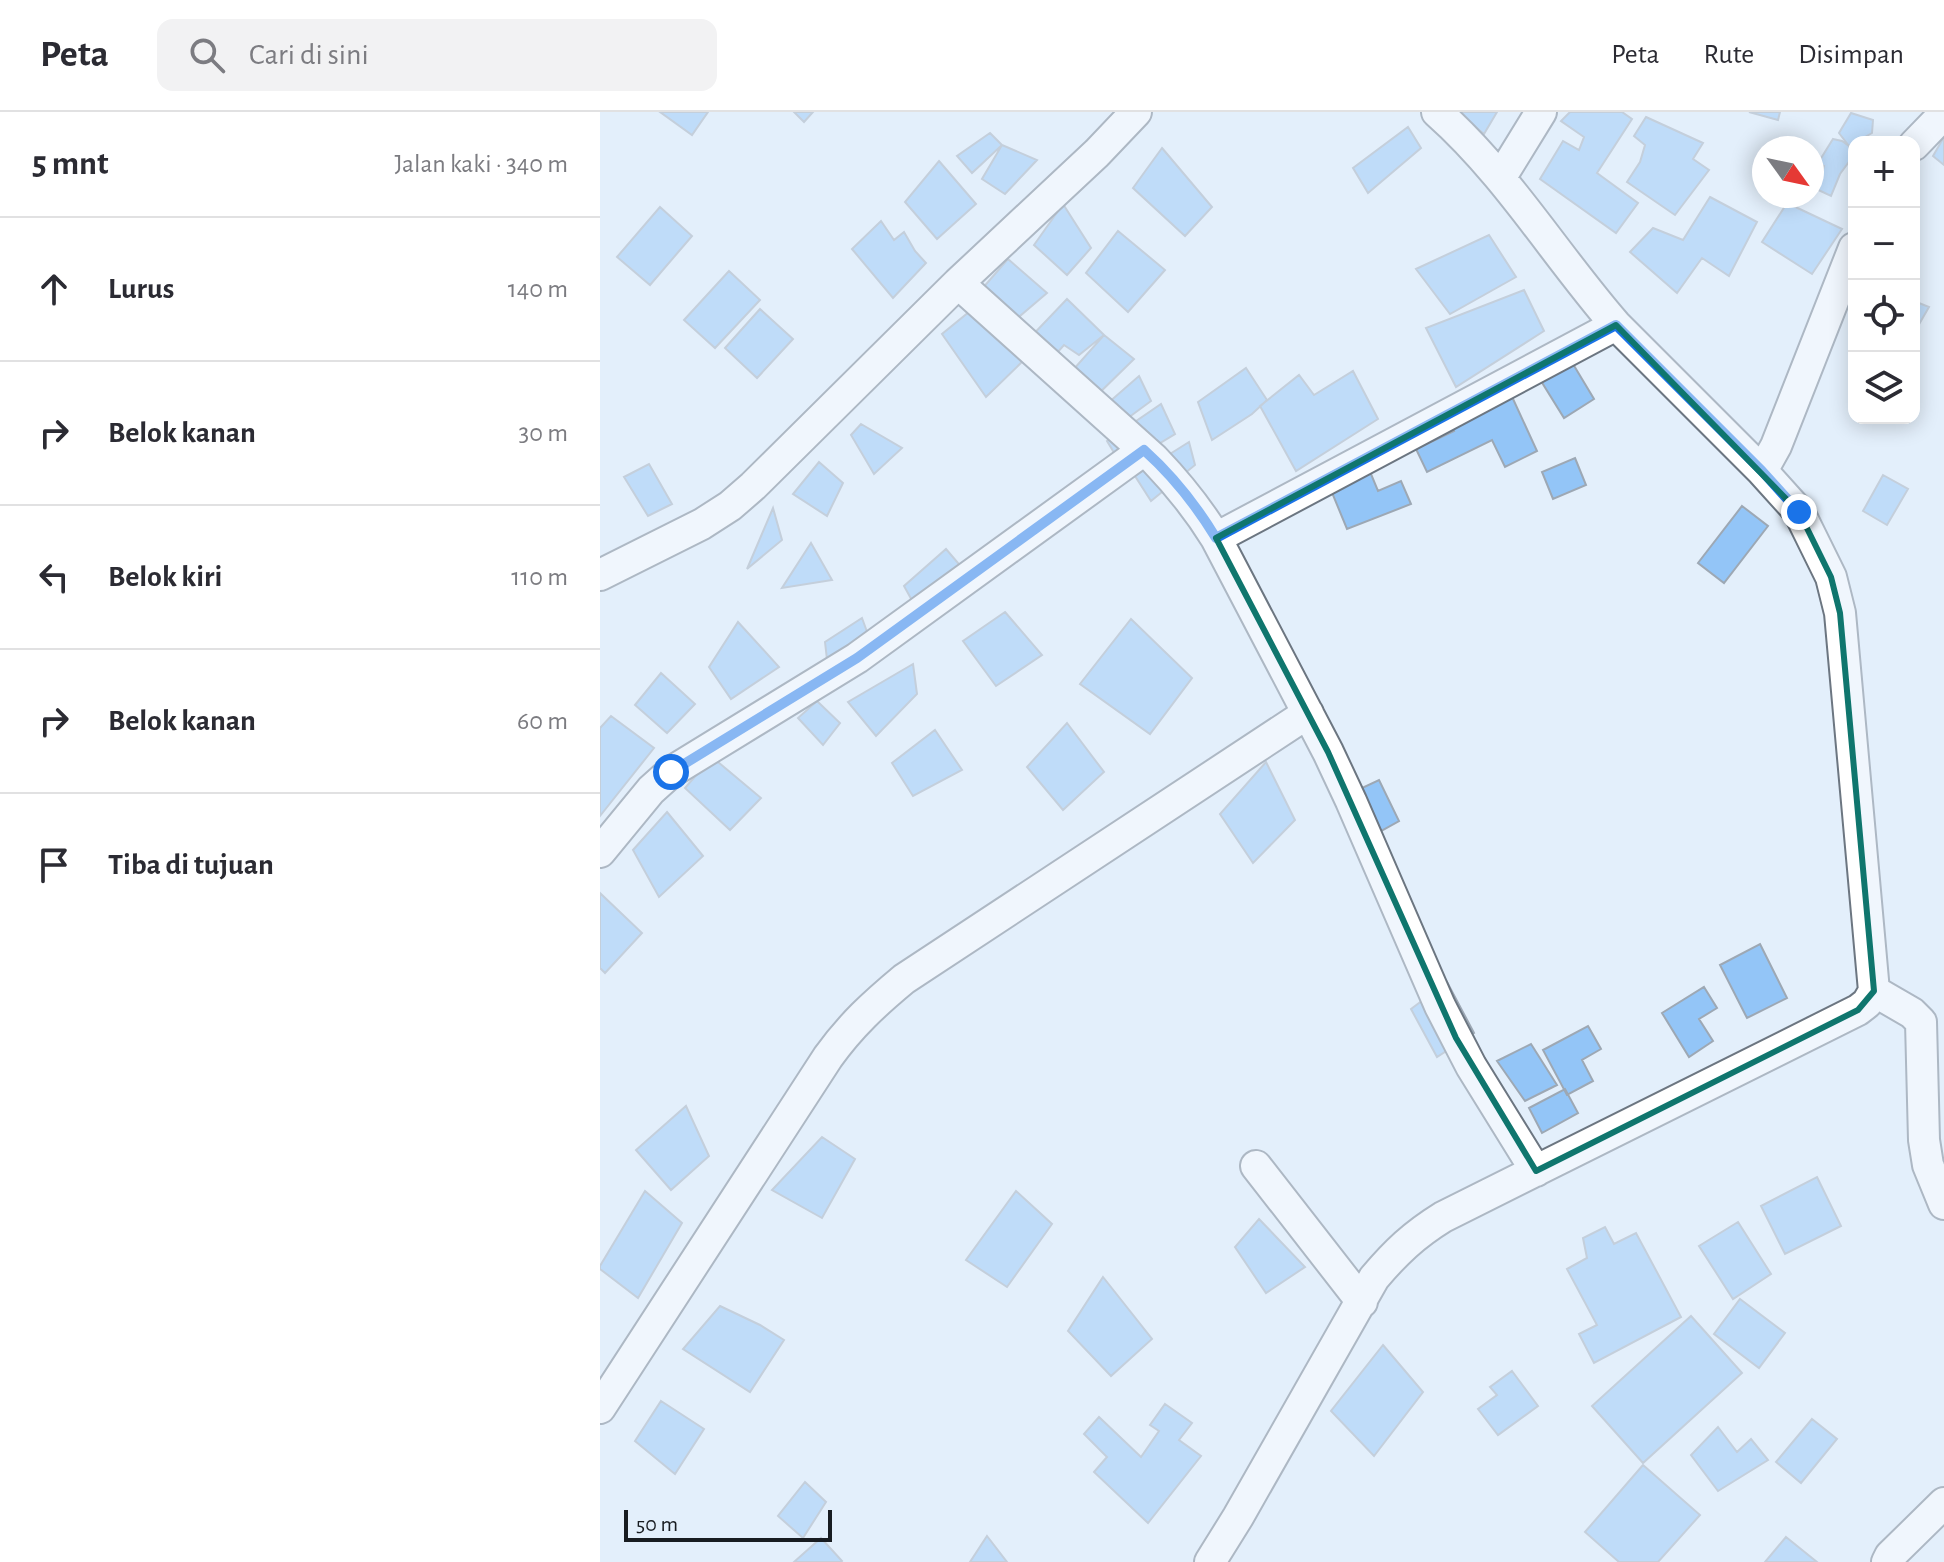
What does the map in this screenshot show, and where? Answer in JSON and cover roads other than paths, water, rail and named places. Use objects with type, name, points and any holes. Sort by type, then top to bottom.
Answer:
[{"type":"street","points":[[600,575],[702,524],[730,506],[1136,112]]},
{"type":"street","points":[[1210,1562],[1374,1278],[1417,1233],[1443,1217],[1858,1010],[1874,991],[1840,613],[1831,577],[1799,512],[1616,325],[1501,177],[1437,112]]},
{"type":"street","points":[[1501,177],[1541,112]]},
{"type":"street","points":[[1920,139],[1944,114]]},
{"type":"street","points":[[1762,471],[1776,446],[1848,263]]},
{"type":"street","points":[[958,283],[1144,450],[1179,485],[1200,512],[1308,713],[1351,801],[1440,1006],[1471,1066],[1536,1171]]},
{"type":"street","points":[[1216,538],[1616,325]]},
{"type":"street","points":[[600,852],[651,790],[671,772],[857,658],[1144,450]]},
{"type":"street","points":[[600,1408],[828,1057],[864,1012],[904,979],[1308,713]]},
{"type":"street","points":[[1874,991],[1912,1013],[1921,1022],[1924,1140],[1928,1165],[1944,1204]]},
{"type":"street","points":[[1256,1166],[1362,1302]]},
{"type":"street","points":[[1887,1562],[1944,1503]]}]
